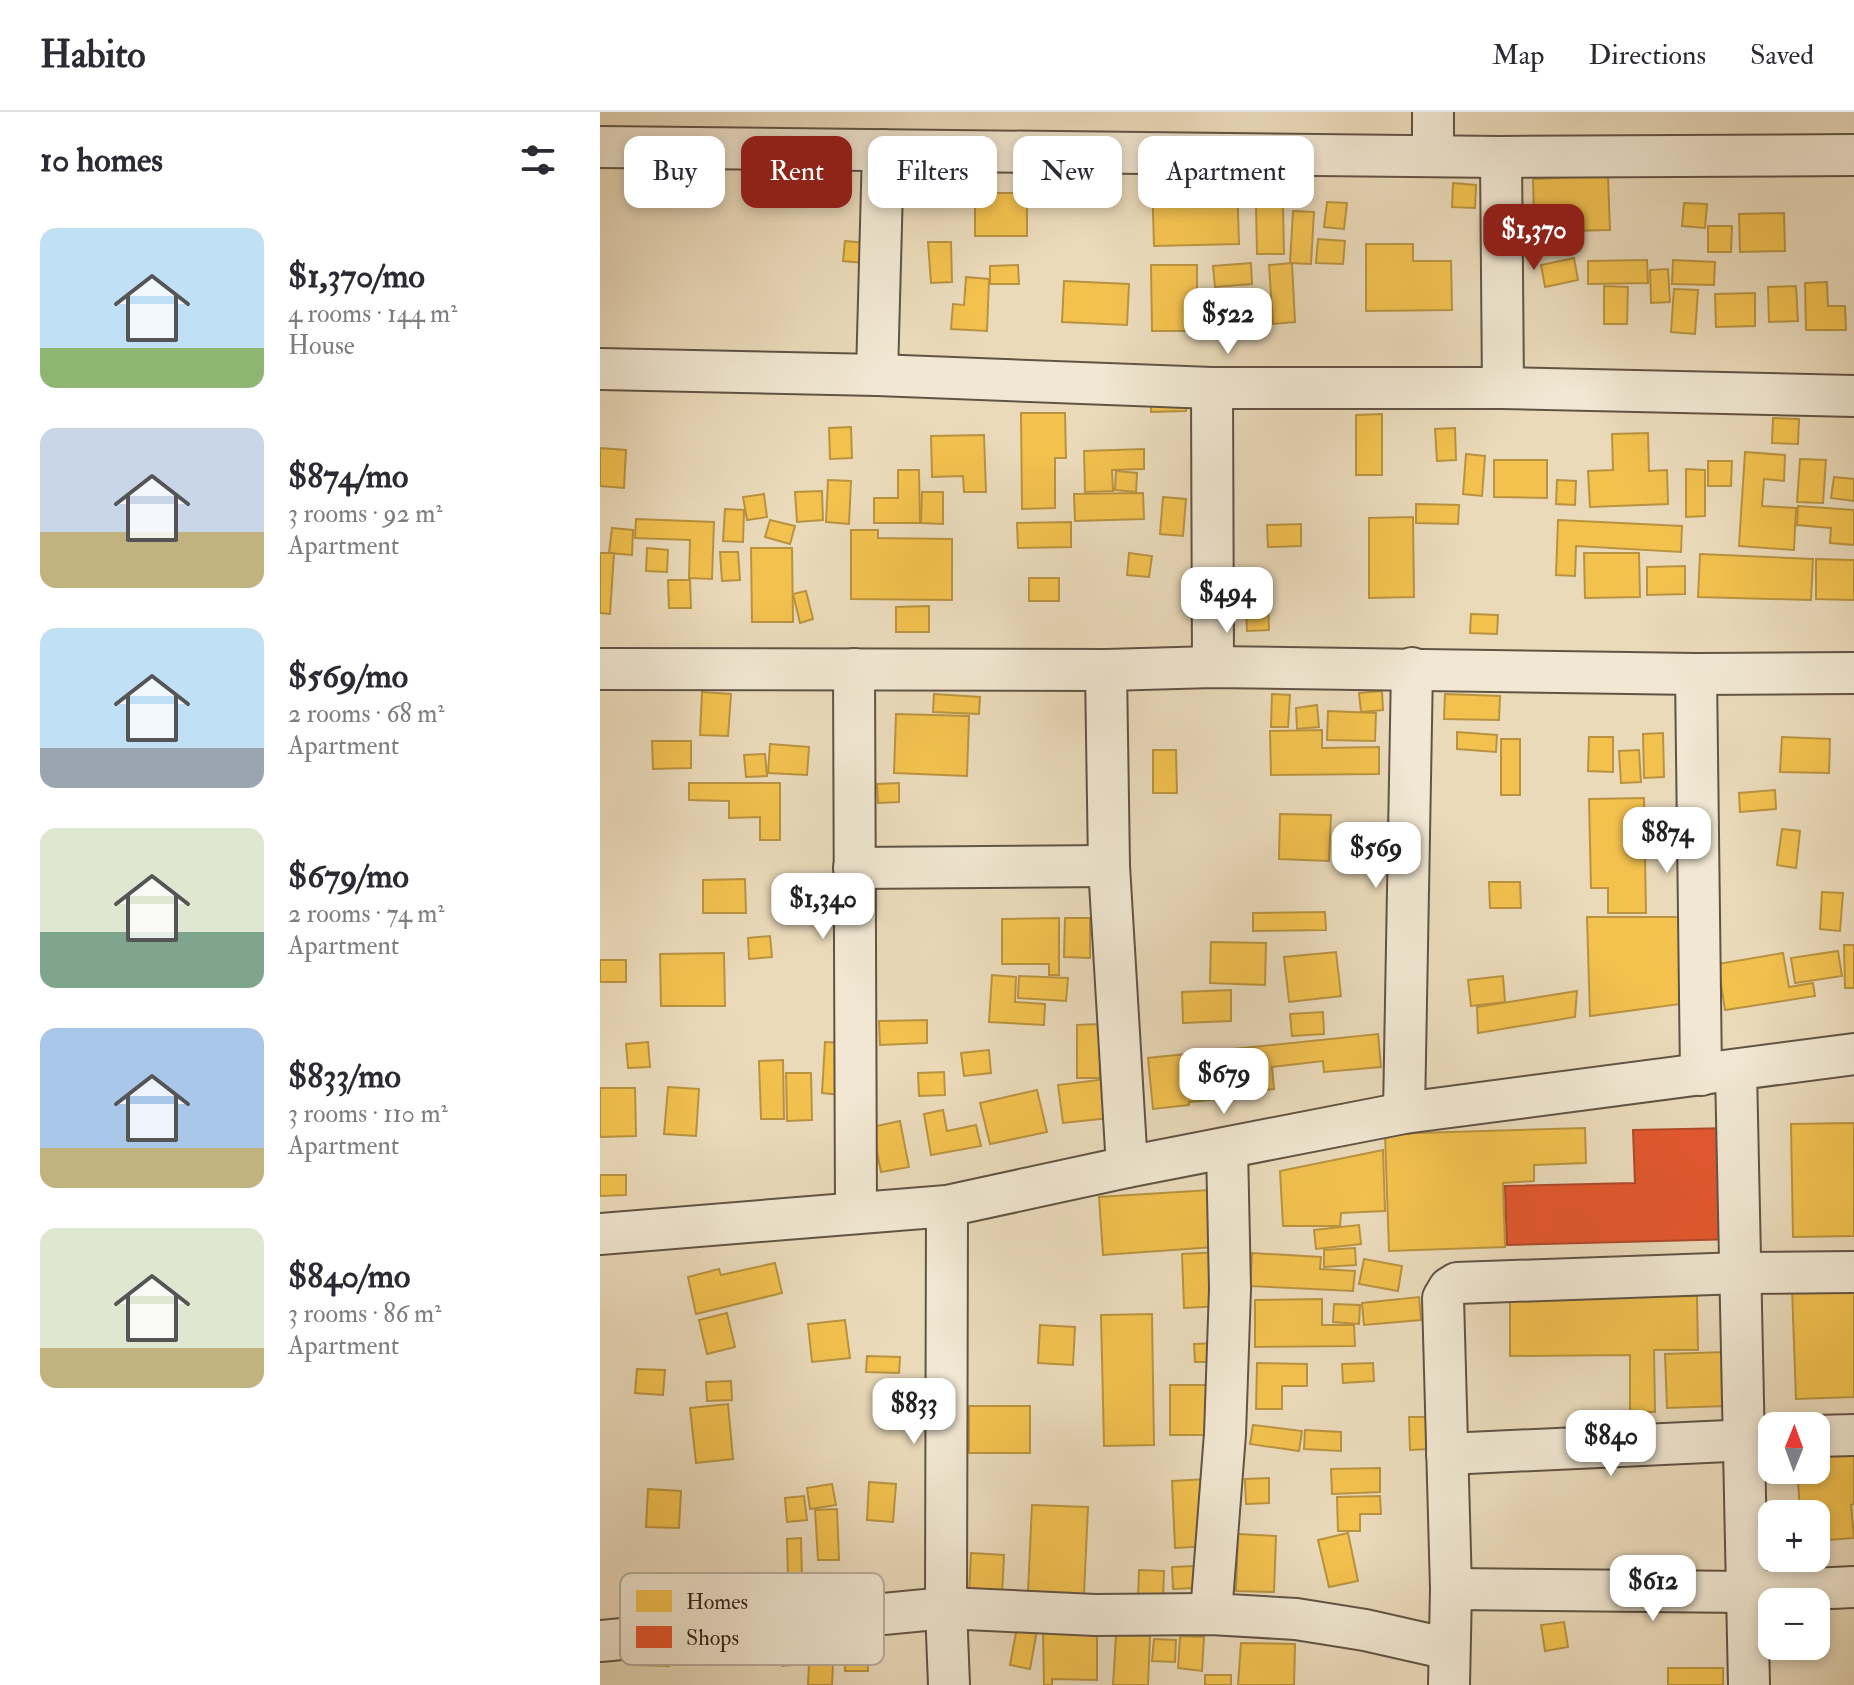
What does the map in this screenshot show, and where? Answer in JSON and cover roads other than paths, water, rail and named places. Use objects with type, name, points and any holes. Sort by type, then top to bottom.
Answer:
[{"type":"street","points":[[1433,112],[1433,154]]},
{"type":"street","points":[[600,147],[868,150]]},
{"type":"street","points":[[997,151],[1501,157],[1854,155]]},
{"type":"street","points":[[1501,157],[1503,388]]},
{"type":"street","points":[[877,375],[881,208]]},
{"type":"street","points":[[600,369],[877,375],[1212,388],[1503,388],[1854,396]]},
{"type":"street","points":[[1212,388],[1213,667]]},
{"type":"street","points":[[600,669],[1106,670],[1213,667],[1696,674],[1854,673]]},
{"type":"street","points":[[1404,1113],[1412,668]]},
{"type":"street","points":[[854,669],[856,1212]]},
{"type":"street","points":[[1106,670],[1109,866],[1127,1167]]},
{"type":"street","points":[[1696,674],[1718,1072],[1758,1439],[1747,1592],[1749,1685]]},
{"type":"street","points":[[854,868],[1109,866]]},
{"type":"street","points":[[600,1234],[947,1206],[1404,1113],[1854,1054]]},
{"type":"street","points":[[1211,1614],[1225,1434],[1230,1289],[1227,1148]]},
{"type":"street","points":[[947,1206],[946,1608],[949,1685]]},
{"type":"street","points":[[884,1614],[946,1608],[1296,1619],[1365,1630],[1449,1667],[1451,1589],[1443,1298],[1449,1288],[1457,1283],[1854,1272]]},
{"type":"street","points":[[1830,1436],[1854,1435]]},
{"type":"street","points":[[1447,1454],[1758,1439]]},
{"type":"street","points":[[1451,1589],[1747,1592],[1854,1587]]},
{"type":"street","points":[[600,1641],[620,1639]]}]
